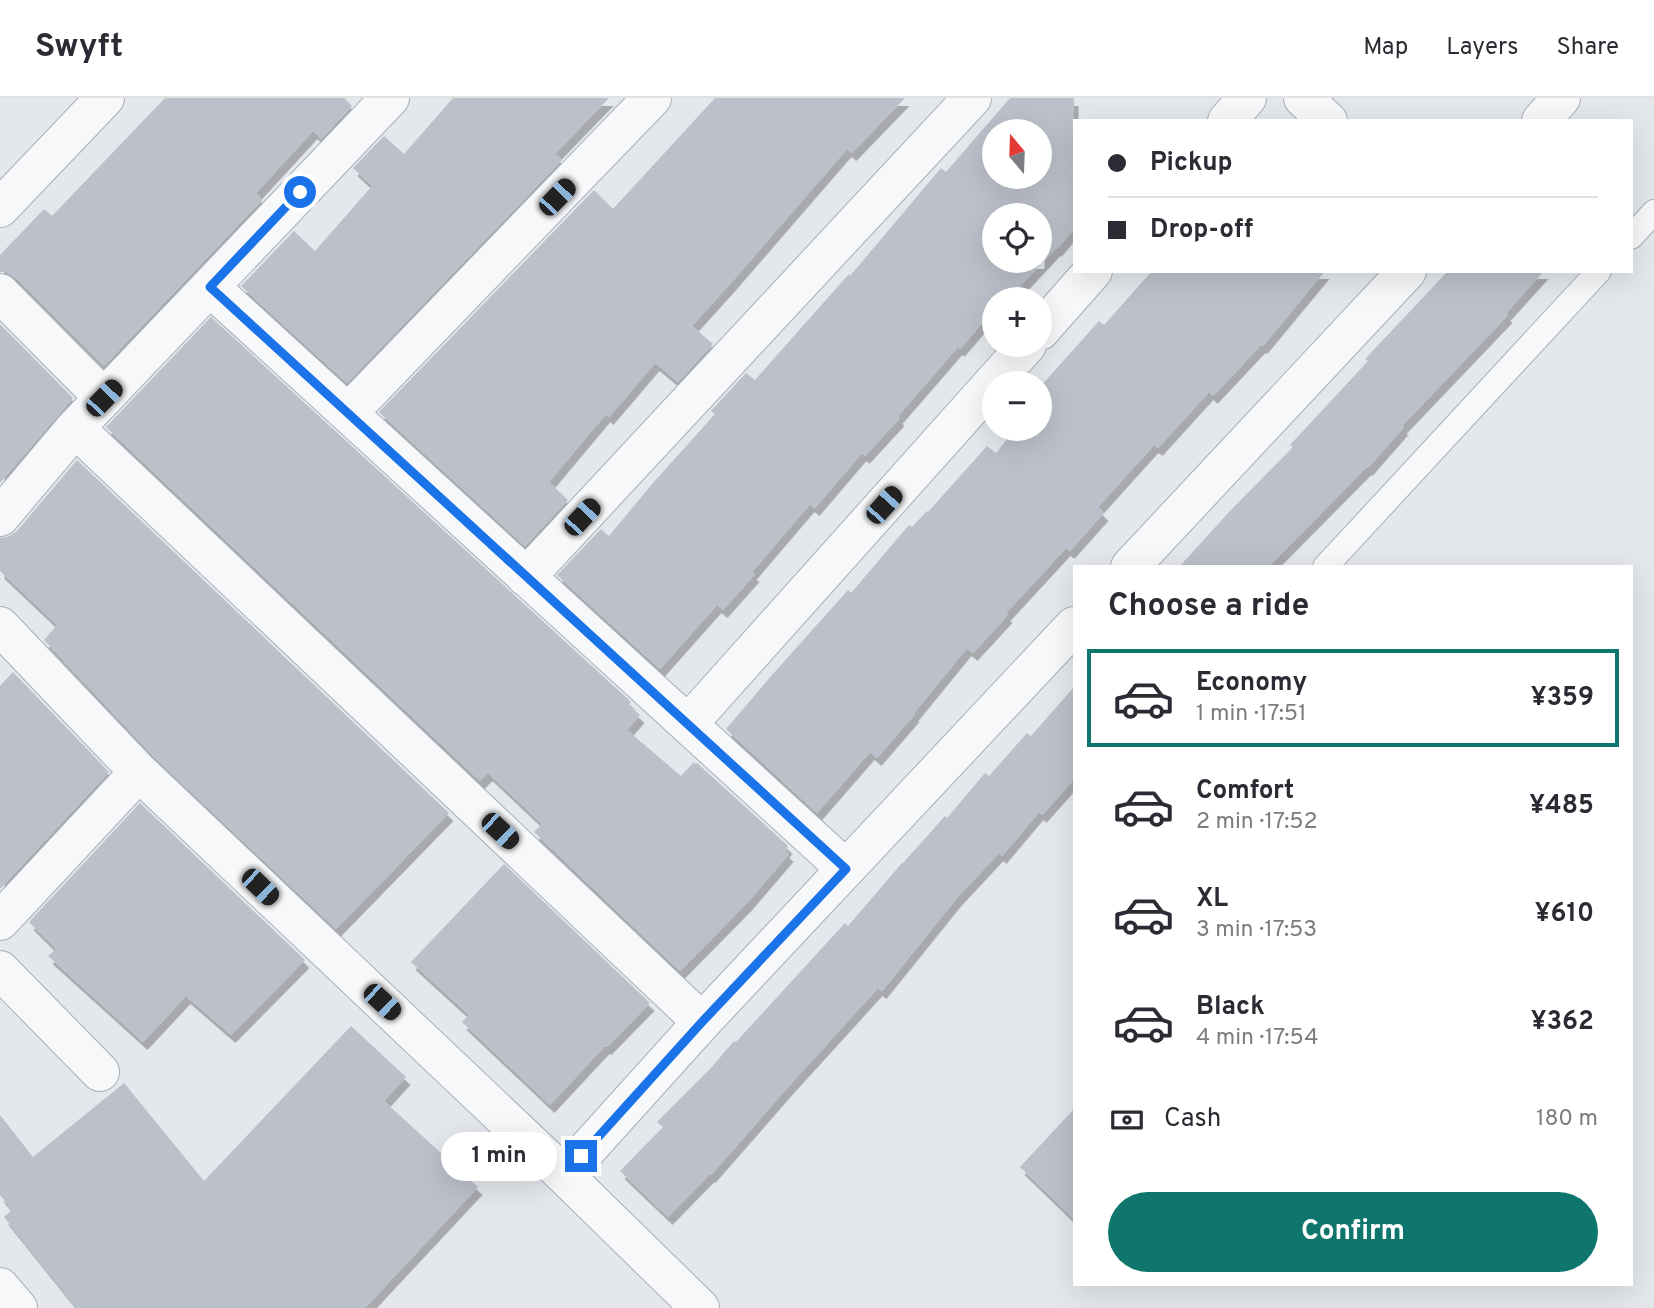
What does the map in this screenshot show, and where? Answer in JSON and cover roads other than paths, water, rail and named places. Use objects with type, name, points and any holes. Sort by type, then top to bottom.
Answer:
[{"type":"street","points":[[0,208],[105,98]]},
{"type":"street","points":[[0,517],[75,428],[390,98]]},
{"type":"street","points":[[348,413],[652,98]]},
{"type":"street","points":[[526,576],[972,98]]},
{"type":"street","points":[[1229,119],[1247,98]]},
{"type":"street","points":[[1303,98],[1326,119]]},
{"type":"street","points":[[1543,119],[1561,98]]},
{"type":"street","points":[[1052,317],[1091,273]]},
{"type":"street","points":[[1131,565],[1405,273]]},
{"type":"street","points":[[210,287],[846,869]]},
{"type":"street","points":[[0,293],[104,398]]},
{"type":"street","points":[[688,724],[1016,357]]},
{"type":"street","points":[[75,428],[702,1022]]},
{"type":"street","points":[[0,626],[139,772],[564,1175],[700,1308]]},
{"type":"street","points":[[564,1175],[702,1022],[1073,627]]},
{"type":"street","points":[[0,921],[139,772]]},
{"type":"street","points":[[0,970],[100,1072]]},
{"type":"street","points":[[0,1287],[18,1308]]},
{"type":"lane","points":[[1633,235],[1654,212]]},
{"type":"lane","points":[[1327,565],[1597,273]]}]
